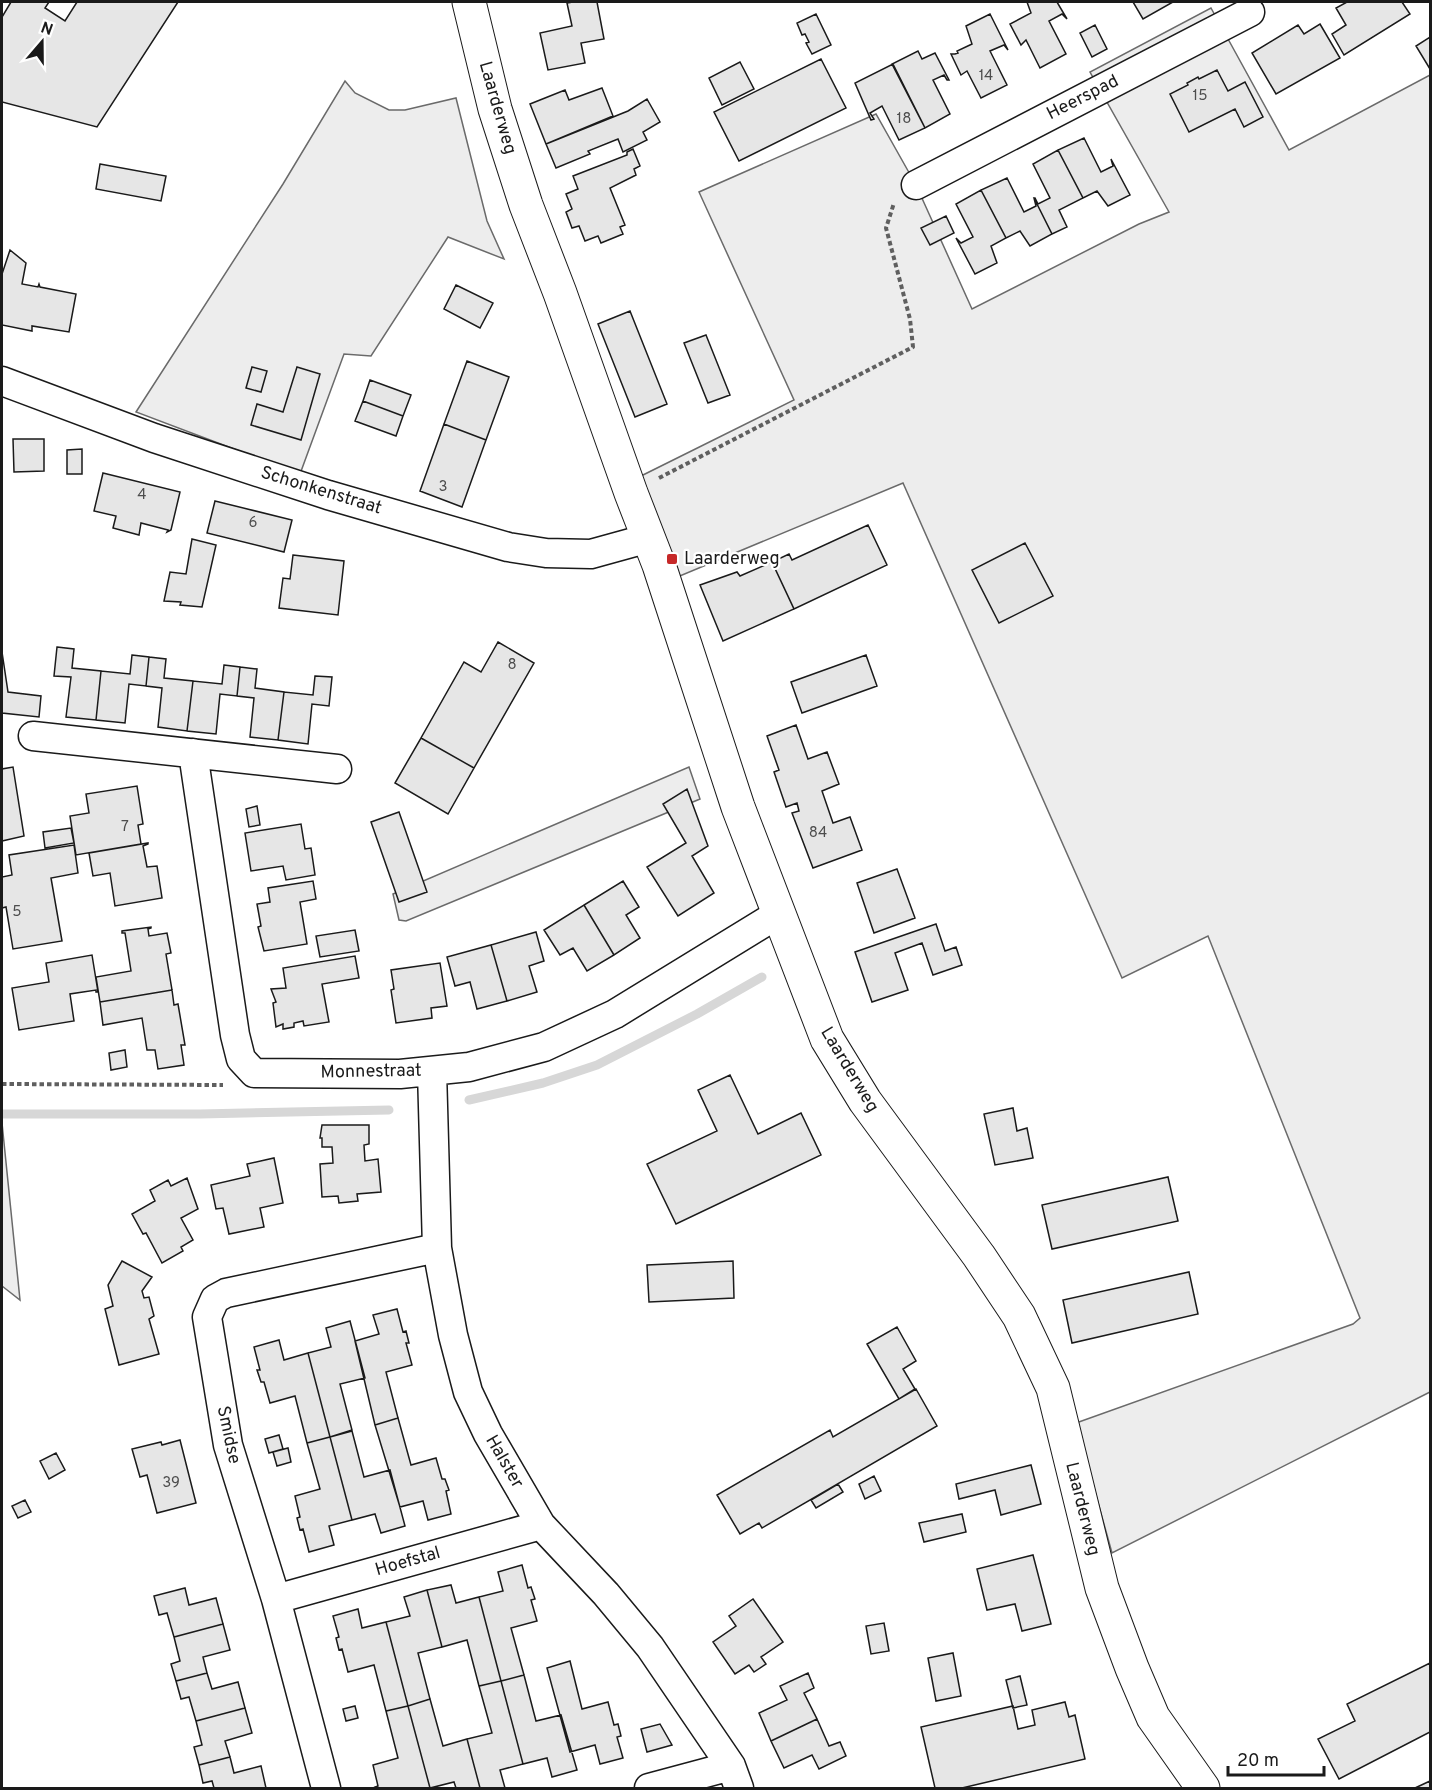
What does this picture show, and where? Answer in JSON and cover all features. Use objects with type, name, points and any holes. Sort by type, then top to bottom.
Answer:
[{"type":"street","name":"Laarderweg","points":[[469,2],[495,109],[525,206],[560,293],[649,538],[738,807],[827,1040],[865,1101],[979,1256],[1019,1316],[1053,1388],[1102,1588],[1132,1668],[1153,1717],[1203,1788]]},
{"type":"street","name":"Heerspad","points":[[916,185],[1254,5]]},
{"type":"street","name":"Schonkenstraat","points":[[2,381],[153,438],[328,495],[508,548],[546,553],[591,554],[649,538]]},
{"type":"street","points":[[33,736],[336,769]]},
{"type":"street","points":[[192,753],[235,1035],[241,1059],[254,1073]]},
{"type":"street","name":"Monnestraat","points":[[254,1073],[400,1074],[469,1067],[544,1047],[615,1014],[778,914]]},
{"type":"street","name":"Halster","points":[[432,1071],[437,1248],[453,1335],[468,1392],[488,1434],[541,1525],[606,1594],[650,1647],[735,1777]]},
{"type":"street","name":"Smidse","points":[[326,1788],[276,1599],[228,1445],[207,1317],[215,1299],[226,1293],[437,1248]]},
{"type":"street","name":"Hoefstal","points":[[276,1599],[541,1525]]},
{"type":"street","points":[[649,1788],[735,1777]]},
{"type":"path","points":[[631,493],[913,347],[910,319],[886,228],[896,196],[916,185]]},
{"type":"path","points":[[2,1084],[244,1085],[254,1073]]},
{"type":"shaded area","points":[[1211,8],[1289,150],[1430,75],[1430,1392],[1112,1553],[1076,1423],[1353,1324],[1360,1318],[1208,936],[1122,978],[903,483],[675,578],[639,477],[794,400],[699,192],[876,114],[916,185],[972,309],[1139,224],[1169,212],[1090,72]]},
{"type":"shaded area","points":[[345,81],[355,93],[389,110],[405,110],[456,98],[487,221],[504,259],[448,237],[371,356],[344,354],[300,474],[136,412],[283,184]]},
{"type":"shaded area","points":[[689,767],[700,799],[406,921],[399,920],[393,894]]},
{"type":"shaded area","points":[[2,1123],[20,1300],[2,1286]]},
{"type":"building","points":[[11,2],[49,2],[45,8],[65,21],[77,2],[178,2],[97,127],[2,102],[2,17]]},
{"type":"building","points":[[597,2],[604,39],[581,43],[585,63],[548,70],[540,33],[572,26],[567,3]]},
{"type":"building","points":[[1027,2],[1057,2],[1067,19],[1062,14],[1049,21],[1066,54],[1040,68],[1026,40],[1021,45],[1010,24],[1031,13]]},
{"type":"building","points":[[1133,2],[1173,2],[1143,19]]},
{"type":"building","points":[[1347,2],[1402,2],[1410,14],[1344,55],[1332,34],[1346,25],[1336,8]]},
{"type":"building","points":[[816,14],[831,45],[812,54],[806,43],[809,42],[805,34],[802,35],[797,23]]},
{"type":"building","points":[[990,14],[1008,50],[1004,45],[990,51],[1007,85],[981,98],[967,71],[961,75],[951,54],[958,53],[957,51],[972,44],[966,26]]},
{"type":"building","points":[[1320,24],[1340,58],[1276,94],[1252,53],[1298,25],[1304,34]]},
{"type":"building","points":[[1095,25],[1107,49],[1092,57],[1080,33]]},
{"type":"building","points":[[1430,37],[1430,69],[1416,46]]},
{"type":"building","points":[[918,51],[922,59],[935,53],[949,80],[944,75],[933,80],[950,114],[925,128],[892,64]]},
{"type":"building","points":[[821,59],[846,108],[739,161],[714,112]]},
{"type":"building","points":[[740,62],[754,89],[722,105],[709,78]]},
{"type":"building","points":[[893,64],[925,128],[899,140],[882,106],[870,113],[874,119],[871,120],[855,83]]},
{"type":"building","points":[[1217,70],[1228,91],[1245,82],[1263,117],[1244,127],[1235,109],[1189,132],[1170,94],[1198,77],[1199,79]]},
{"type":"building","points":[[602,88],[613,116],[546,144],[530,104],[565,90],[569,100]]},
{"type":"building","points":[[647,99],[660,122],[643,132],[647,140],[623,152],[618,139],[588,151],[590,154],[556,168],[546,144],[628,111]]},
{"type":"building","points":[[1084,138],[1101,172],[1113,166],[1111,159],[1130,195],[1108,206],[1097,191],[1083,198],[1058,150]]},
{"type":"building","points":[[633,149],[640,166],[634,169],[636,175],[610,188],[625,225],[620,227],[623,234],[601,243],[598,236],[585,241],[579,226],[572,228],[566,212],[572,209],[566,194],[578,189],[573,176],[627,155],[627,152]]},
{"type":"building","points":[[1058,150],[1083,198],[1059,210],[1067,227],[1052,234],[1034,198],[1038,204],[1050,198],[1033,164]]},
{"type":"building","points":[[100,164],[166,176],[161,201],[96,189]]},
{"type":"building","points":[[1007,178],[1024,212],[1036,206],[1034,198],[1052,234],[1030,246],[1020,231],[1006,238],[981,190]]},
{"type":"building","points":[[981,190],[1006,238],[991,246],[997,263],[975,274],[956,238],[961,243],[973,237],[956,204]]},
{"type":"building","points":[[946,216],[954,233],[930,245],[921,228]]},
{"type":"building","points":[[10,250],[26,263],[22,284],[38,287],[39,284],[40,287],[76,294],[69,332],[32,326],[32,331],[2,325],[2,274]]},
{"type":"building","points":[[456,285],[493,303],[480,328],[444,309]]},
{"type":"building","points":[[630,311],[667,404],[635,417],[598,324]]},
{"type":"building","points":[[706,335],[730,395],[708,403],[684,343]]},
{"type":"building","points":[[467,361],[509,377],[486,440],[444,424]]},
{"type":"building","points":[[252,367],[267,371],[261,392],[246,388]]},
{"type":"building","points":[[297,367],[320,374],[301,440],[251,425],[257,404],[283,412]]},
{"type":"building","points":[[370,380],[411,395],[403,416],[363,401]]},
{"type":"building","points":[[363,401],[403,416],[396,436],[355,421]]},
{"type":"building","points":[[444,424],[486,440],[462,507],[420,491]]},
{"type":"building","points":[[13,439],[44,439],[44,471],[14,472]]},
{"type":"building","points":[[82,449],[82,474],[67,474],[67,450]]},
{"type":"building","points":[[103,473],[180,492],[171,530],[167,532],[168,530],[141,523],[139,535],[113,528],[116,516],[94,511]]},
{"type":"building","points":[[215,501],[292,520],[284,552],[207,533]]},
{"type":"building","points":[[868,525],[887,565],[794,609],[772,562],[789,554],[792,560]]},
{"type":"building","points":[[192,539],[216,545],[202,607],[164,601],[170,572],[186,574]]},
{"type":"building","points":[[1025,543],[1053,596],[999,623],[972,570]]},
{"type":"building","points":[[293,555],[344,561],[338,615],[279,608],[283,578],[290,579]]},
{"type":"building","points":[[772,562],[794,609],[723,641],[700,585],[737,572],[740,576]]},
{"type":"building","points":[[498,642],[534,663],[474,768],[421,738],[464,662],[481,672]]},
{"type":"building","points":[[57,647],[74,649],[72,668],[101,671],[96,720],[66,717],[71,677],[54,676]]},
{"type":"building","points":[[2,652],[8,692],[41,696],[39,717],[2,713]]},
{"type":"building","points":[[132,655],[149,657],[146,686],[129,684],[125,723],[96,720],[101,671],[130,674]]},
{"type":"building","points":[[866,655],[877,686],[802,713],[791,682]]},
{"type":"building","points":[[149,657],[166,659],[164,678],[193,681],[187,731],[158,727],[162,688],[146,686]]},
{"type":"building","points":[[224,665],[240,667],[237,696],[220,694],[216,734],[187,731],[193,681],[222,684]]},
{"type":"building","points":[[240,667],[257,669],[255,688],[284,692],[278,740],[250,737],[254,698],[237,696]]},
{"type":"building","points":[[315,676],[332,677],[329,706],[312,704],[308,744],[278,740],[284,692],[313,695]]},
{"type":"building","points":[[796,725],[808,759],[827,752],[839,784],[822,791],[833,823],[850,817],[862,850],[813,868],[792,813],[799,811],[797,803],[786,807],[774,772],[779,770],[767,736]]},
{"type":"building","points":[[421,738],[474,768],[448,814],[395,783]]},
{"type":"building","points":[[13,767],[24,836],[2,841],[2,769]]},
{"type":"building","points":[[137,786],[143,824],[138,825],[141,844],[76,855],[70,816],[89,813],[86,794]]},
{"type":"building","points":[[687,789],[708,846],[692,856],[714,893],[678,916],[647,867],[686,843],[663,804]]},
{"type":"building","points":[[257,806],[260,825],[249,827],[246,809]]},
{"type":"building","points":[[399,812],[427,892],[399,902],[371,822]]},
{"type":"building","points":[[301,824],[305,849],[311,848],[315,875],[286,880],[283,866],[251,871],[245,833]]},
{"type":"building","points":[[71,828],[74,843],[45,848],[43,832]]},
{"type":"building","points":[[148,843],[143,846],[147,867],[157,866],[162,898],[115,906],[110,873],[93,876],[89,853]]},
{"type":"building","points":[[74,845],[78,873],[51,878],[62,941],[13,949],[6,907],[2,908],[2,877],[12,875],[9,855]]},
{"type":"building","points":[[897,869],[915,918],[874,933],[857,883]]},
{"type":"building","points":[[313,881],[316,899],[300,902],[307,944],[264,951],[258,927],[261,926],[257,904],[270,902],[268,888]]},
{"type":"building","points":[[623,881],[639,907],[626,915],[640,938],[614,955],[584,905]]},
{"type":"building","points":[[584,905],[614,955],[587,971],[573,948],[560,955],[544,930]]},
{"type":"building","points":[[936,924],[945,951],[956,947],[962,965],[933,975],[922,943],[895,953],[908,990],[872,1002],[855,952]]},
{"type":"building","points":[[151,927],[148,929],[149,936],[167,933],[171,953],[166,954],[172,990],[100,1002],[96,977],[131,971],[125,933],[122,931]]},
{"type":"building","points":[[355,930],[359,951],[320,957],[316,936]]},
{"type":"building","points":[[536,932],[544,961],[529,966],[537,992],[507,1001],[491,945]]},
{"type":"building","points":[[491,945],[507,1001],[477,1009],[470,982],[455,986],[447,957]]},
{"type":"building","points":[[92,955],[98,992],[96,990],[70,994],[74,1021],[19,1030],[12,988],[49,982],[46,963]]},
{"type":"building","points":[[355,956],[359,978],[322,984],[329,1022],[304,1026],[303,1021],[294,1023],[294,1027],[283,1029],[283,1024],[276,1027],[273,1003],[276,1002],[271,989],[286,988],[283,968]]},
{"type":"building","points":[[440,963],[447,1006],[431,1008],[432,1018],[396,1023],[391,990],[394,989],[391,970]]},
{"type":"building","points":[[172,990],[174,1005],[178,1004],[185,1045],[181,1045],[184,1065],[158,1069],[155,1050],[147,1050],[142,1018],[103,1025],[100,1002]]},
{"type":"building","points":[[125,1050],[127,1067],[111,1070],[109,1053]]},
{"type":"building","points":[[730,1075],[758,1134],[801,1113],[821,1155],[676,1224],[647,1164],[717,1131],[698,1090]]},
{"type":"building","points":[[1013,1108],[1017,1131],[1027,1128],[1033,1158],[995,1165],[984,1114]]},
{"type":"building","points":[[322,1125],[369,1125],[369,1144],[364,1145],[365,1161],[378,1159],[381,1192],[357,1194],[358,1201],[339,1203],[338,1196],[322,1197],[320,1164],[333,1163],[332,1147],[322,1147],[322,1138],[320,1138]]},
{"type":"building","points":[[274,1158],[283,1203],[260,1208],[264,1227],[229,1234],[223,1208],[216,1209],[211,1185],[250,1176],[247,1164]]},
{"type":"building","points":[[1168,1177],[1178,1221],[1052,1249],[1042,1205]]},
{"type":"building","points":[[187,1178],[198,1209],[181,1218],[193,1240],[181,1247],[183,1251],[162,1263],[146,1233],[143,1234],[132,1214],[155,1201],[150,1190],[168,1180],[171,1186]]},
{"type":"building","points":[[122,1261],[152,1277],[142,1291],[144,1298],[149,1297],[154,1316],[149,1319],[159,1354],[119,1365],[105,1309],[113,1306],[108,1285]]},
{"type":"building","points":[[733,1261],[734,1298],[649,1302],[647,1265]]},
{"type":"building","points":[[1189,1272],[1198,1314],[1072,1343],[1063,1300]]},
{"type":"building","points":[[397,1309],[403,1332],[406,1331],[409,1343],[406,1343],[412,1365],[386,1372],[398,1418],[375,1425],[355,1341],[379,1334],[373,1315]]},
{"type":"building","points":[[350,1321],[365,1378],[340,1384],[352,1430],[330,1437],[308,1353],[331,1347],[326,1328]]},
{"type":"building","points":[[897,1327],[916,1361],[903,1369],[915,1389],[899,1399],[867,1344]]},
{"type":"building","points":[[279,1340],[284,1360],[308,1353],[330,1437],[307,1443],[295,1396],[270,1403],[264,1382],[261,1382],[257,1370],[260,1370],[254,1347]]},
{"type":"building","points":[[916,1389],[937,1426],[762,1528],[759,1523],[740,1534],[717,1495],[830,1430],[833,1437]]},
{"type":"building","points":[[398,1418],[411,1465],[436,1458],[442,1479],[445,1479],[449,1490],[446,1491],[451,1514],[428,1520],[423,1501],[400,1507],[375,1425]]},
{"type":"building","points":[[352,1431],[364,1477],[390,1470],[405,1526],[381,1533],[375,1514],[352,1520],[330,1437]]},
{"type":"building","points":[[279,1435],[283,1449],[269,1453],[265,1439]]},
{"type":"building","points":[[330,1437],[352,1520],[329,1526],[334,1545],[309,1552],[303,1529],[300,1530],[297,1518],[300,1517],[295,1496],[320,1489],[307,1443]]},
{"type":"building","points":[[180,1440],[196,1503],[157,1513],[147,1475],[140,1477],[132,1449]]},
{"type":"building","points":[[288,1448],[291,1462],[277,1466],[273,1452]]},
{"type":"building","points":[[56,1453],[65,1470],[49,1479],[40,1461]]},
{"type":"building","points":[[1031,1465],[1041,1504],[1001,1515],[995,1490],[959,1499],[956,1484]]},
{"type":"building","points":[[874,1476],[881,1491],[865,1499],[859,1484]]},
{"type":"building","points":[[838,1484],[843,1492],[816,1508],[811,1500]]},
{"type":"building","points":[[25,1500],[31,1512],[18,1518],[12,1506]]},
{"type":"building","points":[[962,1514],[966,1532],[924,1542],[919,1523]]},
{"type":"building","points":[[1033,1555],[1051,1624],[1022,1631],[1015,1604],[987,1610],[977,1569]]},
{"type":"building","points":[[522,1565],[528,1588],[531,1587],[535,1599],[531,1600],[537,1621],[511,1628],[524,1675],[501,1681],[479,1597],[503,1591],[498,1572]]},
{"type":"building","points":[[451,1585],[456,1603],[479,1597],[501,1681],[479,1686],[467,1640],[442,1647],[427,1590]]},
{"type":"building","points":[[185,1588],[189,1605],[216,1598],[223,1624],[174,1637],[167,1613],[159,1615],[154,1596]]},
{"type":"building","points":[[427,1590],[442,1647],[418,1653],[430,1699],[408,1706],[386,1622],[410,1616],[404,1597]]},
{"type":"building","points":[[753,1599],[783,1642],[761,1657],[766,1664],[754,1672],[749,1665],[735,1674],[713,1642],[736,1626],[729,1616]]},
{"type":"building","points":[[358,1609],[362,1628],[386,1622],[408,1706],[386,1711],[374,1665],[348,1672],[342,1649],[339,1650],[336,1638],[339,1637],[333,1616]]},
{"type":"building","points":[[884,1623],[889,1651],[871,1654],[866,1626]]},
{"type":"building","points":[[223,1624],[230,1650],[203,1657],[207,1673],[176,1681],[171,1664],[180,1661],[174,1637]]},
{"type":"building","points":[[953,1653],[961,1696],[936,1701],[928,1658]]},
{"type":"building","points":[[570,1661],[582,1709],[608,1702],[614,1725],[618,1724],[621,1736],[617,1737],[623,1758],[600,1764],[595,1745],[570,1752],[547,1668]]},
{"type":"building","points":[[1430,1663],[1430,1732],[1339,1779],[1318,1739],[1355,1721],[1347,1704]]},
{"type":"building","points":[[207,1673],[212,1689],[238,1682],[245,1708],[196,1721],[189,1697],[181,1699],[176,1681]]},
{"type":"building","points":[[808,1673],[814,1688],[804,1693],[817,1719],[771,1741],[759,1713],[787,1700],[780,1686]]},
{"type":"building","points":[[524,1675],[536,1721],[561,1715],[577,1770],[552,1777],[547,1758],[523,1764],[501,1681]]},
{"type":"building","points":[[1020,1676],[1027,1705],[1013,1708],[1006,1680]]},
{"type":"building","points":[[501,1681],[523,1764],[500,1770],[505,1788],[480,1788],[467,1739],[492,1733],[479,1686]]},
{"type":"building","points":[[430,1699],[443,1746],[467,1739],[480,1788],[456,1788],[454,1782],[430,1788],[408,1706]]},
{"type":"building","points":[[1065,1702],[1069,1717],[1075,1715],[1085,1759],[962,1788],[935,1788],[921,1727],[1013,1706],[1018,1729],[1035,1725],[1032,1710]]},
{"type":"building","points":[[355,1706],[358,1718],[346,1721],[343,1709]]},
{"type":"building","points":[[408,1706],[430,1788],[376,1788],[378,1786],[373,1765],[398,1758],[386,1711]]},
{"type":"building","points":[[245,1708],[252,1733],[225,1741],[230,1757],[199,1765],[194,1747],[202,1745],[196,1721]]},
{"type":"building","points":[[817,1719],[829,1746],[840,1742],[846,1756],[819,1769],[812,1755],[784,1768],[771,1741]]},
{"type":"building","points":[[660,1724],[672,1745],[647,1752],[641,1729]]},
{"type":"building","points":[[230,1757],[234,1773],[261,1766],[266,1788],[214,1788],[212,1781],[203,1783],[199,1765]]},
{"type":"building","points":[[1430,1781],[1430,1788],[1415,1788]]},
{"type":"waterway","points":[[469,1100],[543,1083],[597,1065],[697,1014],[762,977]]},
{"type":"waterway","points":[[2,1114],[200,1114],[389,1110]]},
{"type":"place","name":"Laarderweg","points":[[672,559]]}]
